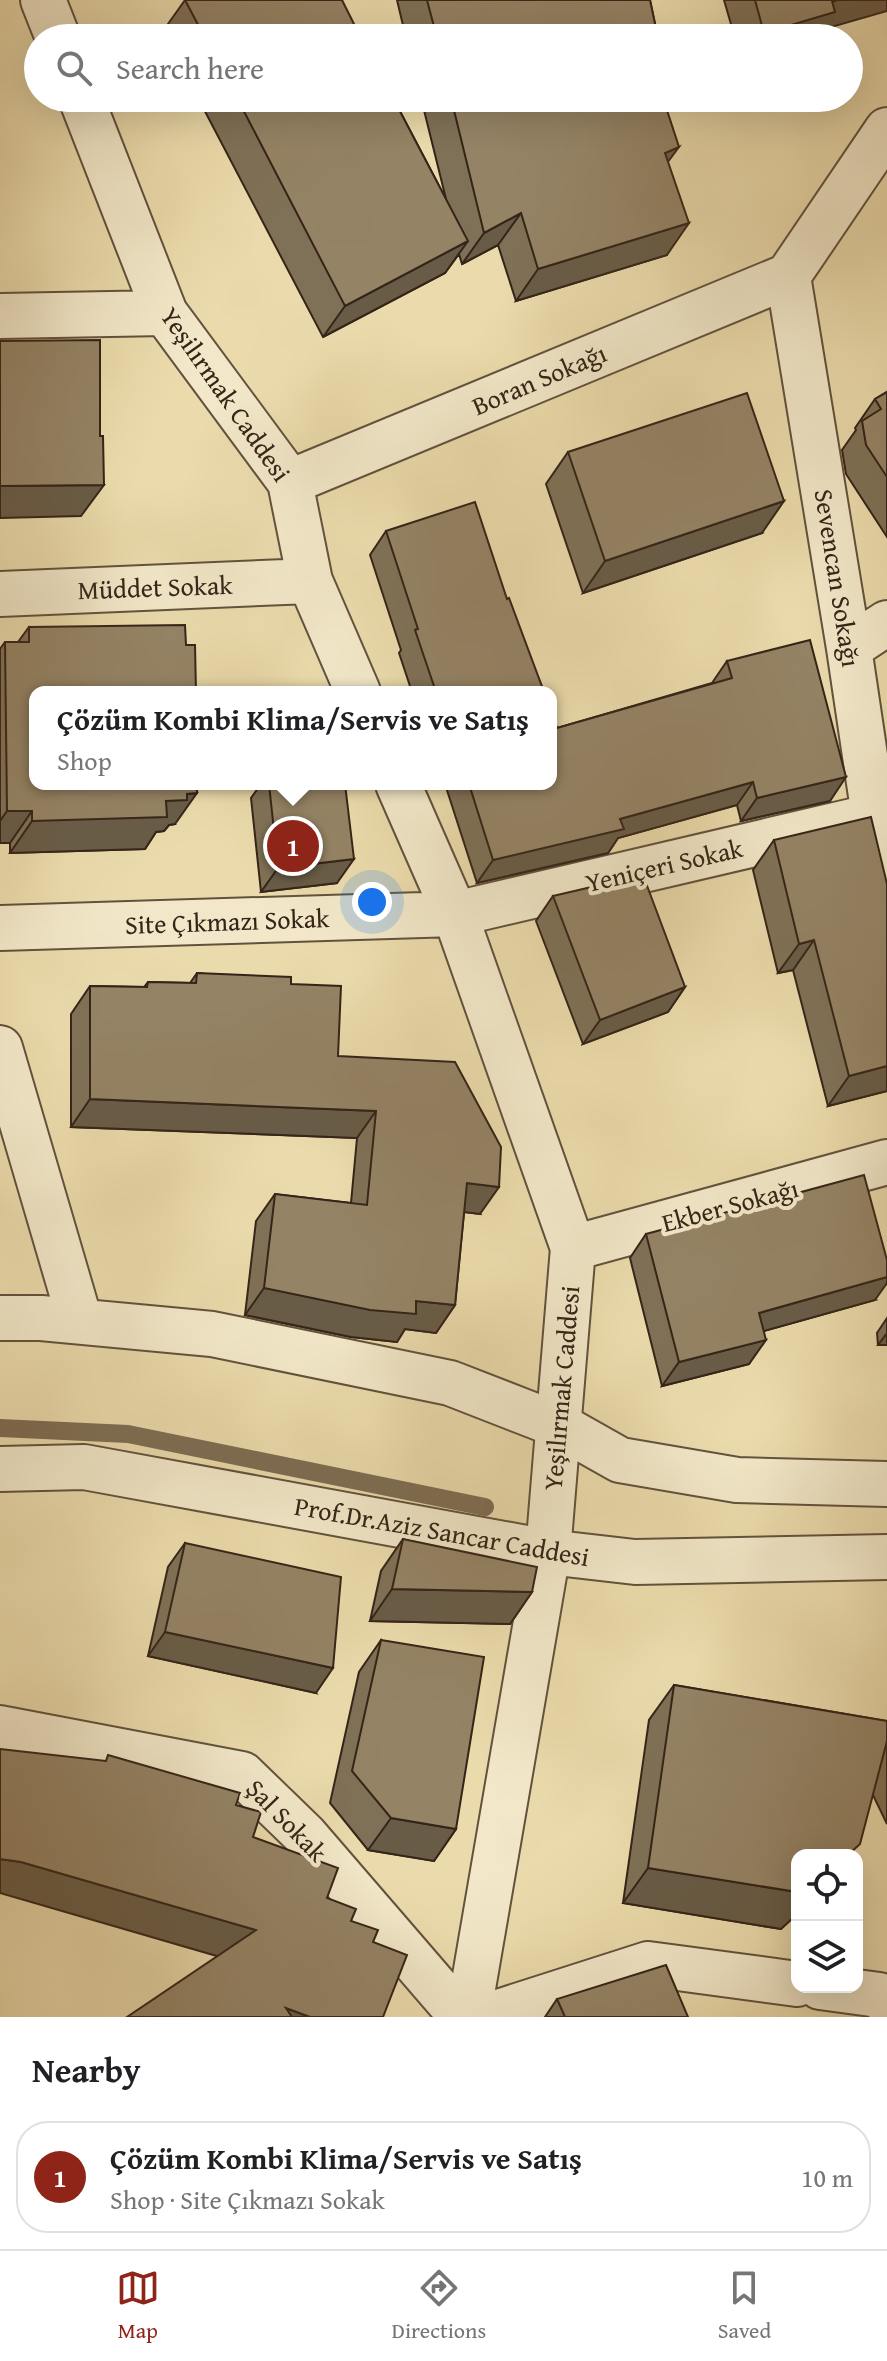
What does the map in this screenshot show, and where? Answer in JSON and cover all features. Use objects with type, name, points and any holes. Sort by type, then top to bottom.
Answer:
[{"type":"street","points":[[43,0],[52,24]]},
{"type":"street","name":"Yeşilırmak Caddesi","points":[[86,112],[165,313],[290,482],[310,581],[355,686]]},
{"type":"street","points":[[788,276],[887,130]]},
{"type":"street","name":"Boran Sokağı","points":[[290,482],[788,276]]},
{"type":"street","name":"Sevencan Sokağı","points":[[788,276],[882,853]]},
{"type":"street","points":[[0,316],[165,313]]},
{"type":"street","name":"Müddet Sokak","points":[[0,594],[310,581]]},
{"type":"street","points":[[849,648],[887,623]]},
{"type":"street","name":"Yeşilırmak Caddesi","points":[[401,790],[455,914],[573,1248],[548,1552],[465,2017]]},
{"type":"street","name":"Yeniçeri Sokak","points":[[455,914],[882,853]]},
{"type":"street","name":"Site Çıkmazı Sokak","points":[[0,928],[455,914]]},
{"type":"street","points":[[0,1048],[80,1321]]},
{"type":"street","name":"Ekber Sokağı","points":[[573,1248],[887,1162]]},
{"type":"street","points":[[0,1318],[80,1321],[212,1334],[450,1383],[558,1425],[620,1460],[737,1480],[887,1484]]},
{"type":"street","name":"Prof.Dr.Aziz Sancar Caddesi","points":[[0,1469],[84,1467],[548,1552],[635,1562],[887,1557]]},
{"type":"street","name":"Şal Sokak","points":[[0,1728],[242,1774],[305,1835],[465,2017]]},
{"type":"street","points":[[483,2017],[648,1964],[791,1983]]},
{"type":"street","points":[[863,1993],[879,1995],[887,2003]]},
{"type":"building","points":[[185,0],[342,0],[354,24],[198,24]]},
{"type":"building","points":[[427,0],[650,0],[655,24],[433,24]]},
{"type":"building","points":[[755,0],[837,0],[832,1],[835,12],[794,24],[762,24]]},
{"type":"building","points":[[244,112],[400,112],[468,241],[345,306]]},
{"type":"building","points":[[454,112],[668,112],[679,147],[665,153],[689,223],[538,269],[521,213],[484,233]]},
{"type":"building","points":[[100,340],[100,436],[103,436],[104,485],[0,486],[0,341]]},
{"type":"building","points":[[887,392],[887,477],[866,445],[862,421],[881,409],[875,399]]},
{"type":"building","points":[[747,393],[784,501],[605,561],[568,452]]},
{"type":"building","points":[[475,502],[507,599],[542,686],[434,686],[386,531]]},
{"type":"building","points":[[185,625],[186,645],[195,645],[196,686],[29,686],[29,790],[197,790],[197,793],[187,794],[187,800],[166,801],[167,817],[32,821],[32,811],[7,811],[5,642],[29,642],[29,627]]},
{"type":"building","points":[[810,640],[846,777],[757,798],[753,782],[620,819],[624,829],[493,860],[471,790],[557,790],[557,728],[732,678],[727,661]]},
{"type":"building","points":[[270,790],[346,790],[354,859],[278,868]]},
{"type":"building","points":[[871,817],[887,884],[887,1066],[849,1076],[814,940],[799,944],[774,840]]},
{"type":"building","points":[[643,875],[685,987],[600,1020],[553,896]]},
{"type":"building","points":[[197,973],[291,977],[291,984],[341,986],[338,1056],[455,1062],[501,1147],[499,1187],[467,1183],[455,1305],[416,1301],[416,1314],[370,1310],[264,1288],[275,1194],[367,1205],[376,1111],[90,1099],[90,986],[147,987],[148,982],[196,983]]},
{"type":"building","points":[[864,1175],[887,1260],[887,1277],[759,1313],[766,1340],[679,1362],[646,1234]]},
{"type":"building","points":[[403,1539],[537,1567],[532,1592],[392,1589]]},
{"type":"building","points":[[185,1543],[341,1577],[333,1668],[165,1632]]},
{"type":"building","points":[[381,1640],[484,1657],[456,1829],[391,1818],[352,1771]]},
{"type":"building","points":[[674,1685],[887,1721],[887,1741],[860,1844],[855,1849],[791,1849],[791,1891],[648,1868]]},
{"type":"building","points":[[0,1749],[106,1761],[108,1755],[240,1793],[236,1805],[261,1812],[253,1837],[338,1868],[327,1898],[356,1909],[351,1921],[378,1930],[373,1942],[407,1955],[383,2017],[310,2017],[286,2008],[292,2017],[127,2017],[256,1930],[21,1862],[0,1859]]},
{"type":"building","points":[[666,1965],[688,2017],[565,2017],[557,1999]]},
{"type":"waterway","points":[[0,1428],[128,1434],[485,1507]]},
{"type":"place","name":"Çözüm Kombi Klima/Servis ve Satış","points":[[293,846]]}]
